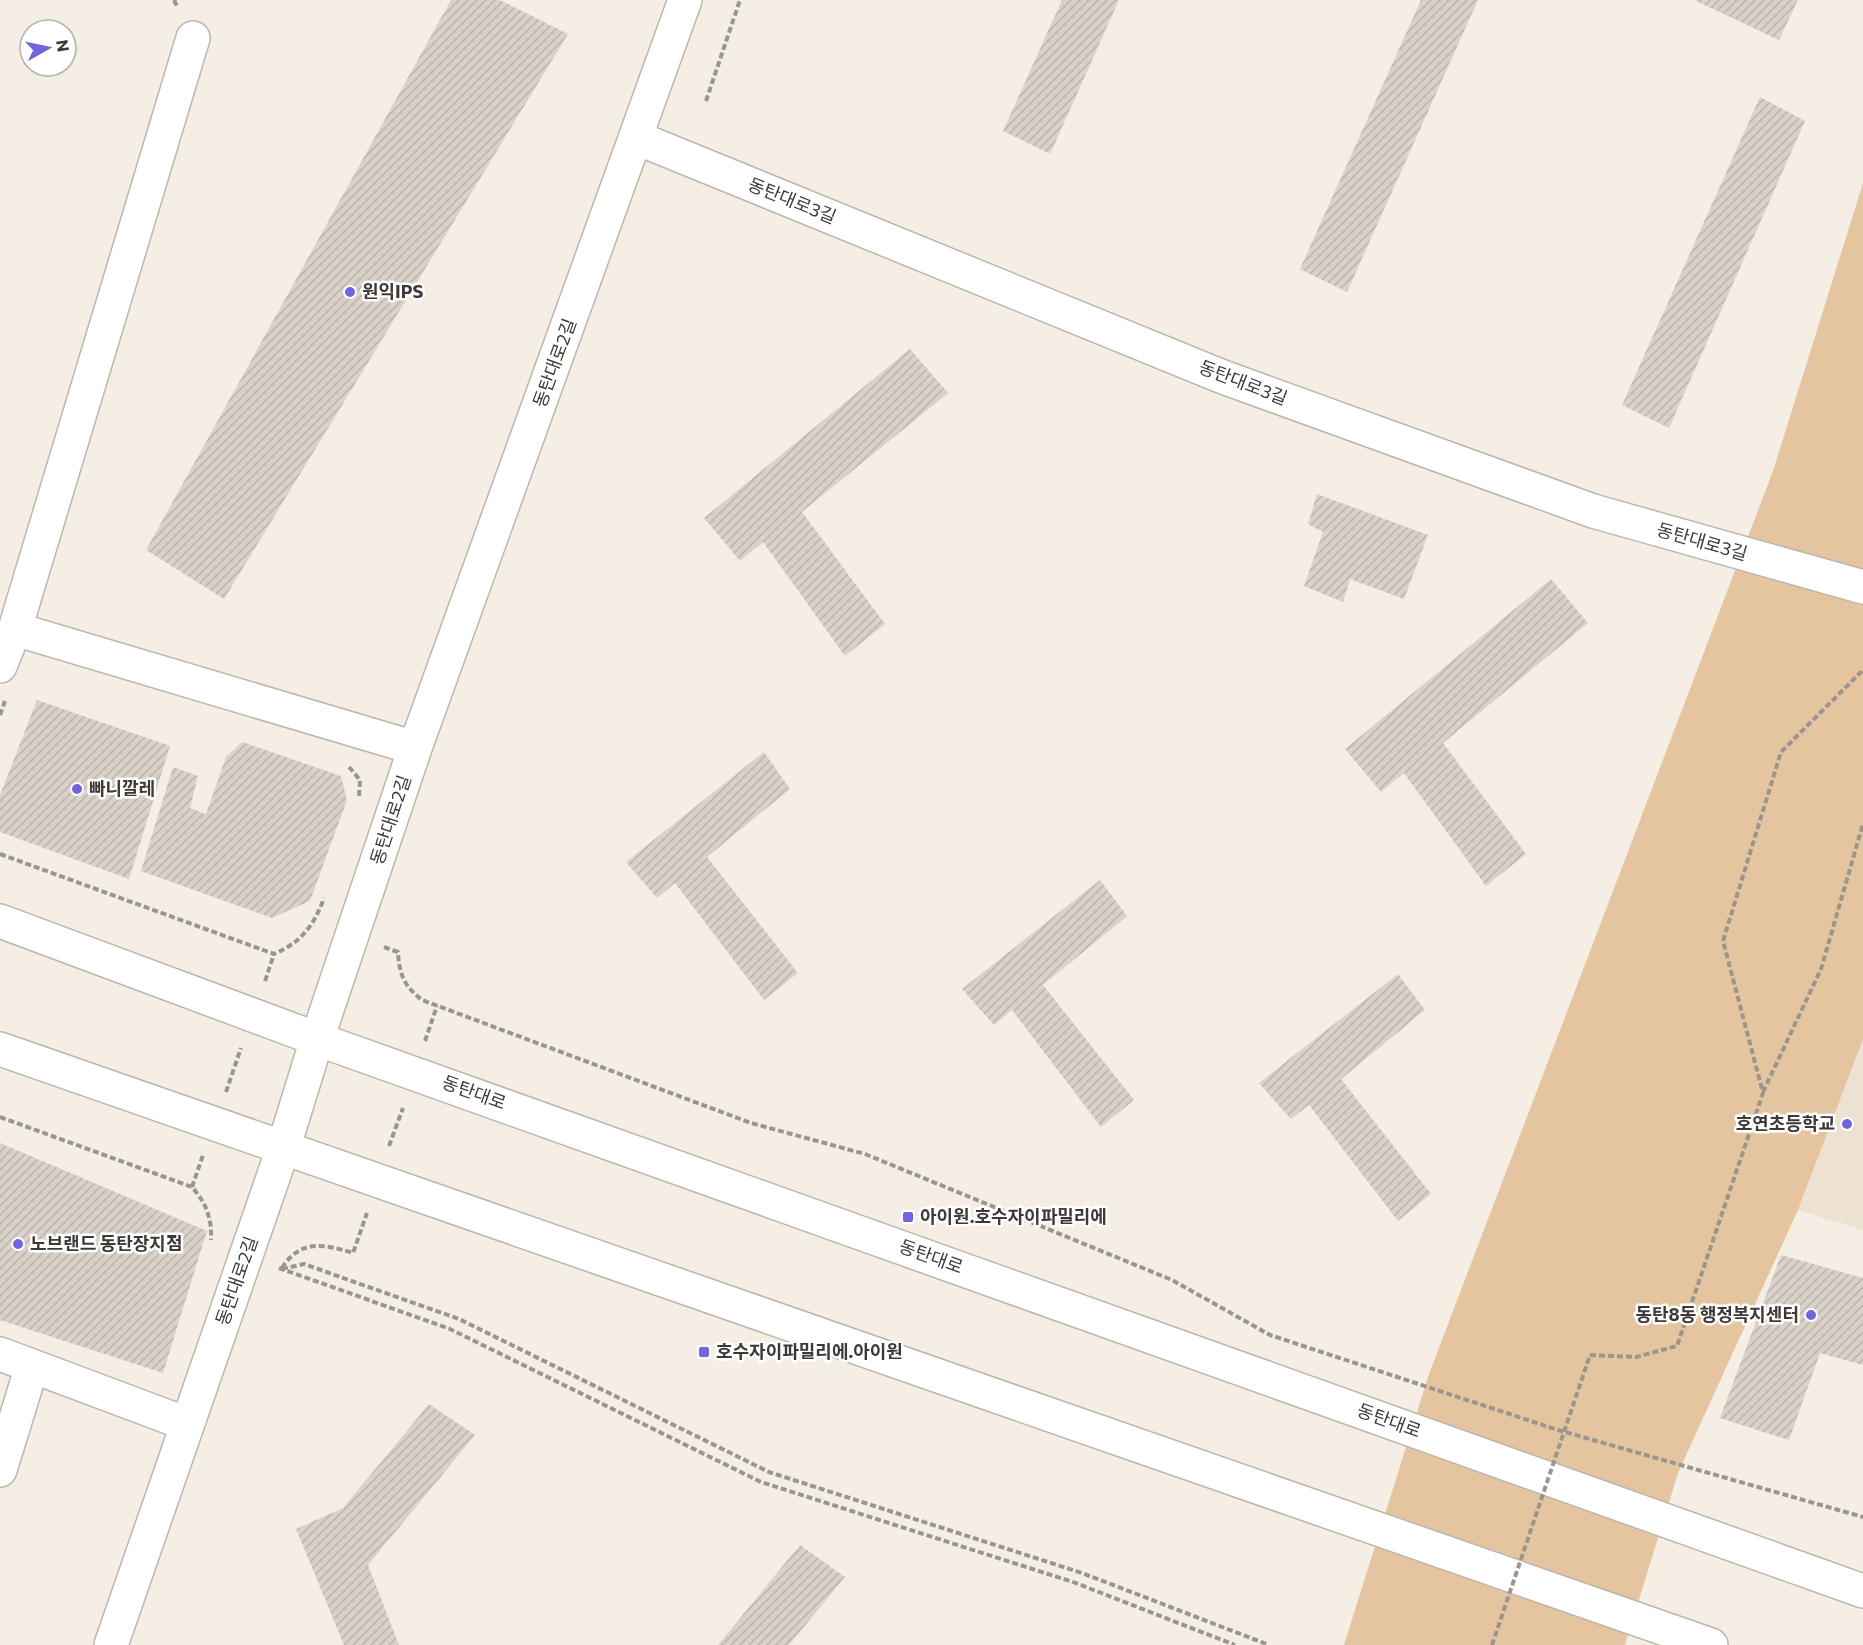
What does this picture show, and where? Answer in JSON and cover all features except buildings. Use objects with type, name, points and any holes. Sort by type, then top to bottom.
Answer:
[{"type":"street","name":"동탄대로2길","points":[[111,1645],[284,1146],[317,1039],[415,748],[685,0]]},
{"type":"street","points":[[4,681],[15,629],[194,38]]},
{"type":"street","name":"동탄대로3길","points":[[637,138],[1223,377],[1593,511],[1863,587]]},
{"type":"street","points":[[15,629],[415,748]]},
{"type":"street","name":"동탄대로","points":[[0,921],[253,1013],[317,1039],[415,1072],[1863,1591]]},
{"type":"street","points":[[0,1049],[284,1146],[1711,1645]]},
{"type":"street","points":[[0,1354],[188,1424]]},
{"type":"street","points":[[0,1470],[32,1366]]},
{"type":"path","points":[[706,101],[740,0]]},
{"type":"path","points":[[1763,1093],[1723,941],[1781,752],[1863,670]]},
{"type":"path","points":[[0,714],[4,681]]},
{"type":"path","points":[[338,764],[349,767],[360,780],[358,802]]},
{"type":"path","points":[[1492,1645],[1590,1355],[1636,1357],[1677,1346],[1763,1093],[1821,969],[1863,824]]},
{"type":"path","points":[[0,854],[274,954],[290,947],[304,936],[316,920],[327,889]]},
{"type":"path","points":[[398,952],[399,972],[408,989],[437,1006],[751,1123],[865,1154],[1172,1280],[1270,1335],[1558,1430],[1863,1517]]},
{"type":"path","points":[[192,1187],[274,954]]},
{"type":"path","points":[[281,1269],[288,1258],[301,1248],[336,1248],[353,1253],[437,1006]]},
{"type":"path","points":[[0,1117],[192,1187],[204,1201],[212,1226],[211,1241]]},
{"type":"path","points":[[281,1269],[304,1264],[459,1319],[769,1472],[1082,1572],[1269,1645]]},
{"type":"path","points":[[281,1269],[450,1329],[761,1482],[1073,1582],[1234,1645]]},
{"type":"shaded area","points":[[1863,183],[1863,1039],[1798,1210],[1678,1473],[1625,1645],[1344,1645],[1429,1374],[1773,471]]},
{"type":"shaded area","name":"호연초등학교","points":[[1863,1039],[1863,1230],[1798,1210]]},
{"type":"place","name":"원익IPS","points":[[350,292]]},
{"type":"place","name":"빠니깔레","points":[[77,789]]},
{"type":"place","name":"호연초등학교","points":[[1847,1124]]},
{"type":"place","name":"아이원.호수자이파밀리에","points":[[908,1217]]},
{"type":"place","name":"노브랜드 동탄장지점","points":[[18,1244]]},
{"type":"place","name":"동탄8동 행정복지센터","points":[[1811,1315]]},
{"type":"place","name":"호수자이파밀리에.아이원","points":[[704,1352]]}]
